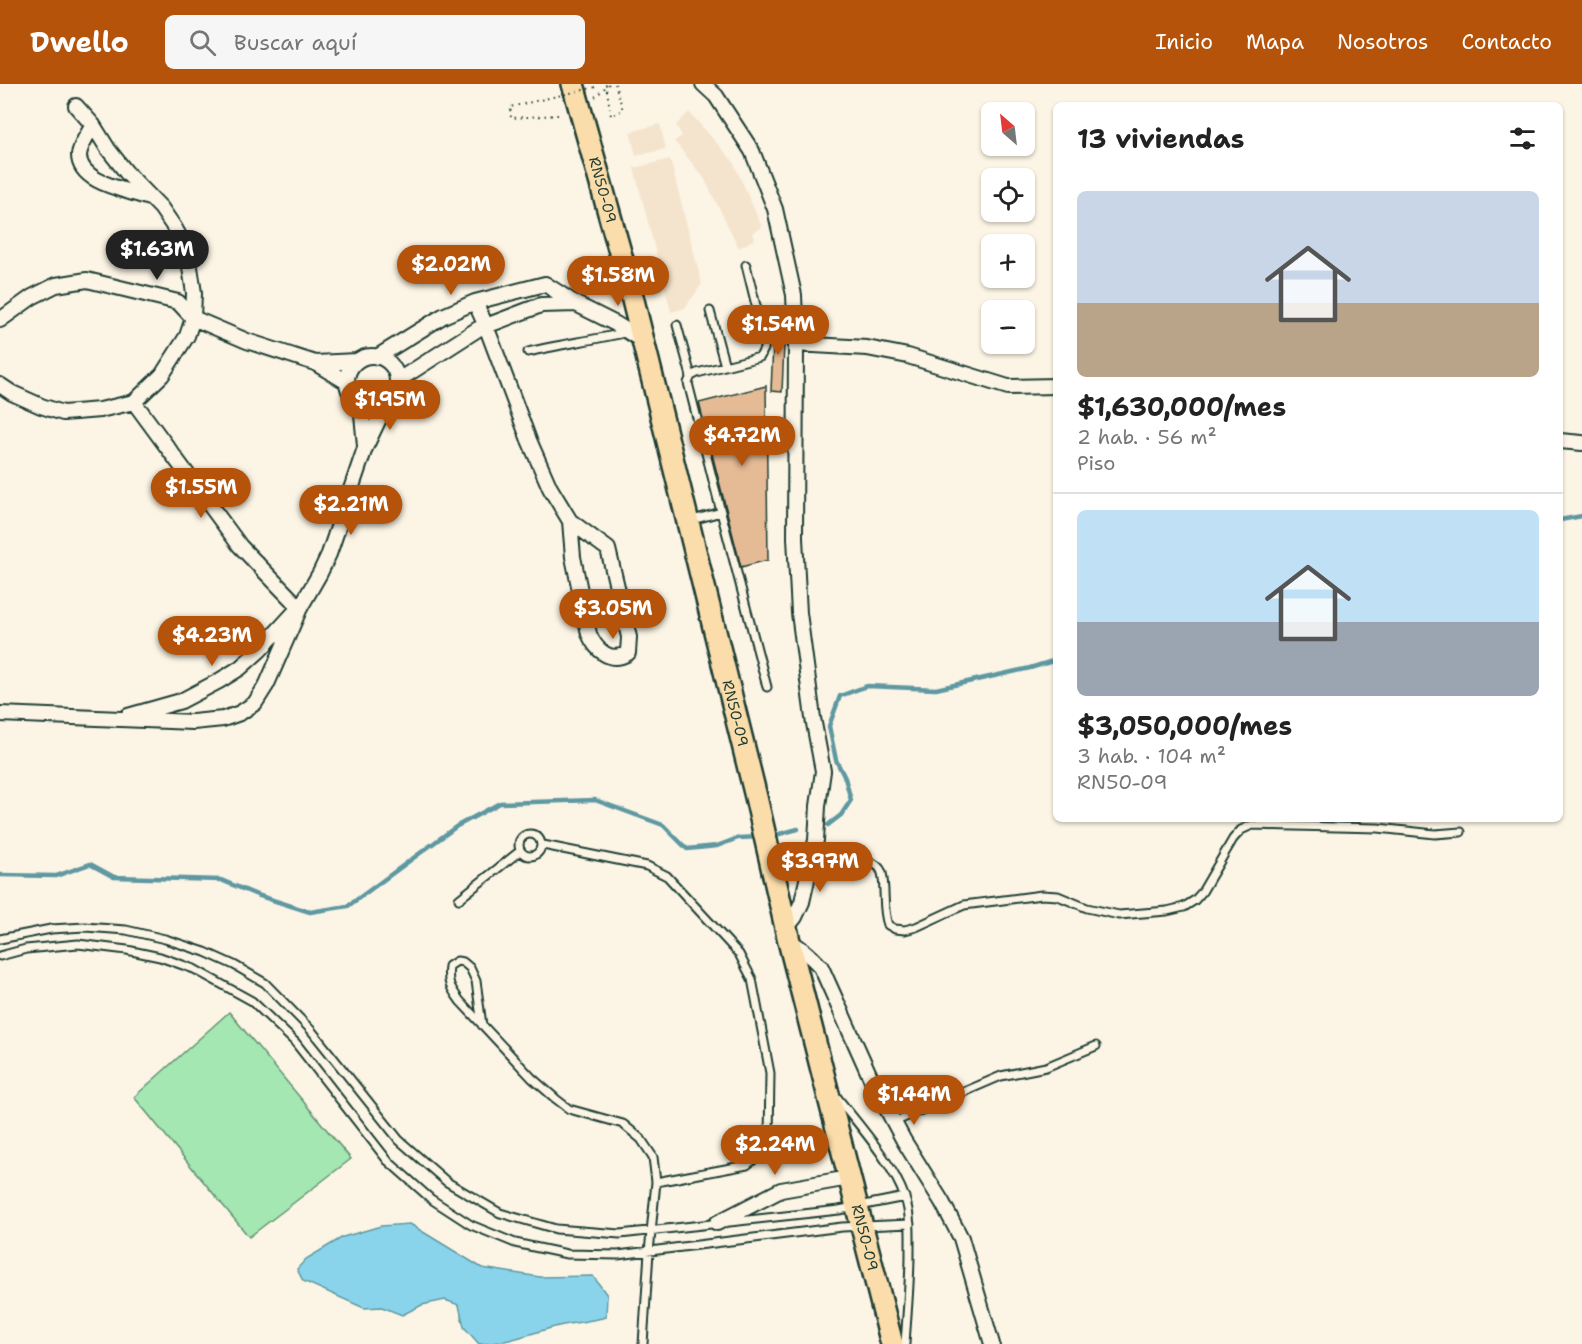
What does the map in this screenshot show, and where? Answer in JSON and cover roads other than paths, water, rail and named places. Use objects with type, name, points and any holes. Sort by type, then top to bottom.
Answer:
[{"type":"main road","name":"RN50-09","points":[[573,84],[630,288],[636,336],[687,522],[756,797],[787,935],[892,1344]]},
{"type":"street","points":[[703,84],[716,96],[752,151],[776,209],[794,295],[795,538],[799,613],[813,718],[823,771],[813,854],[802,902],[787,935],[821,967],[873,1083],[961,1238],[992,1344]]},
{"type":"street","points":[[0,386],[32,402],[63,413],[100,410],[134,402],[162,375],[187,336],[193,318],[194,293],[189,261],[183,243],[161,208],[126,172],[93,125],[76,106]]},
{"type":"street","points":[[93,125],[79,154],[86,172],[94,180],[153,200]]},
{"type":"street","points":[[0,320],[32,297],[56,285],[87,280],[178,302],[193,318],[247,341],[315,363],[347,382]]},
{"type":"street","points":[[377,357],[443,316],[475,302],[545,284],[576,304],[636,336]]},
{"type":"street","points":[[475,302],[550,488],[570,521],[608,549],[629,637],[628,653],[623,656],[613,657],[600,651],[593,643],[573,557],[570,521]]},
{"type":"street","points":[[397,381],[486,326],[541,305],[576,304]]},
{"type":"street","points":[[796,344],[867,348],[908,356],[1008,387],[1053,386]]},
{"type":"street","points":[[0,714],[193,722],[223,719],[240,713],[255,703],[267,684],[300,608],[329,554],[365,448],[394,392],[397,381],[391,366],[377,357],[357,361],[315,363]]},
{"type":"street","points":[[357,361],[349,372],[347,382],[350,393],[357,401],[367,406],[378,405],[388,400]]},
{"type":"street","points":[[134,402],[240,546],[300,608]]},
{"type":"street","points":[[361,404],[365,448]]},
{"type":"street","points":[[1563,441],[1582,443]]},
{"type":"street","points":[[117,719],[180,700],[219,681],[240,668],[260,650],[300,608]]},
{"type":"street","points":[[717,1222],[781,1190],[849,1178]]},
{"type":"lane","points":[[746,265],[765,342],[764,350],[760,357],[697,373],[691,376],[688,382],[767,687]]},
{"type":"lane","points":[[710,311],[725,366]]},
{"type":"lane","points":[[677,326],[691,376]]},
{"type":"lane","points":[[528,352],[562,344],[636,336]]},
{"type":"lane","points":[[687,522],[721,512]]},
{"type":"lane","points":[[813,854],[868,859],[876,864],[882,872],[888,925],[895,929],[905,930],[964,905],[1042,895],[1058,897],[1086,908],[1119,915],[1167,911],[1184,907],[1202,892],[1233,839],[1241,830],[1252,825],[1378,828],[1435,834],[1461,832]]},
{"type":"lane","points":[[533,833],[539,837],[543,845],[535,856],[527,856],[520,851],[519,844],[521,838],[526,834],[533,833]]},
{"type":"lane","points":[[543,845],[647,866],[667,876],[739,954],[752,979],[771,1073],[769,1139],[760,1155],[747,1166],[656,1182]]},
{"type":"lane","points":[[459,899],[520,851]]},
{"type":"lane","points":[[0,939],[51,929],[85,927],[126,930],[165,939],[205,952],[234,965],[265,983],[311,1030],[399,1140],[447,1182],[500,1213],[556,1229],[620,1234],[768,1218],[859,1216],[910,1224]]},
{"type":"lane","points":[[0,956],[26,949],[78,944],[127,950],[160,957],[194,969],[252,1001],[296,1042],[388,1161],[430,1198],[471,1225],[515,1243],[567,1254],[618,1255],[649,1252],[842,1227],[859,1216],[905,1197]]},
{"type":"lane","points":[[482,1025],[476,981],[470,968],[464,962],[457,962],[449,966],[450,987],[460,1001],[482,1025],[532,1078],[569,1108],[623,1124],[641,1139],[653,1157],[656,1182],[643,1344]]},
{"type":"lane","points":[[894,1122],[1001,1076],[1047,1067],[1096,1046]]},
{"type":"lane","points":[[826,1083],[876,1148],[893,1173],[905,1197],[910,1224],[910,1282],[904,1344]]},
{"type":"water","points":[[410,1224],[482,1268],[540,1277],[593,1276],[607,1295],[606,1317],[563,1325],[511,1340],[479,1344],[464,1327],[459,1305],[445,1300],[422,1305],[402,1315],[382,1307],[364,1308],[303,1281],[297,1269],[306,1259],[343,1237],[381,1226]]},
{"type":"waterway","points":[[1563,519],[1582,516]]},
{"type":"waterway","points":[[828,825],[841,815],[851,800],[845,778],[836,760],[829,726],[840,696],[867,686],[936,689],[1053,661]]},
{"type":"waterway","points":[[0,875],[56,876],[90,864],[114,877],[221,880],[257,895],[310,912],[348,906],[457,826],[500,803],[595,800],[663,825],[687,849],[717,846],[738,838],[760,837]]},
{"type":"waterway","points":[[772,836],[798,829]]}]
